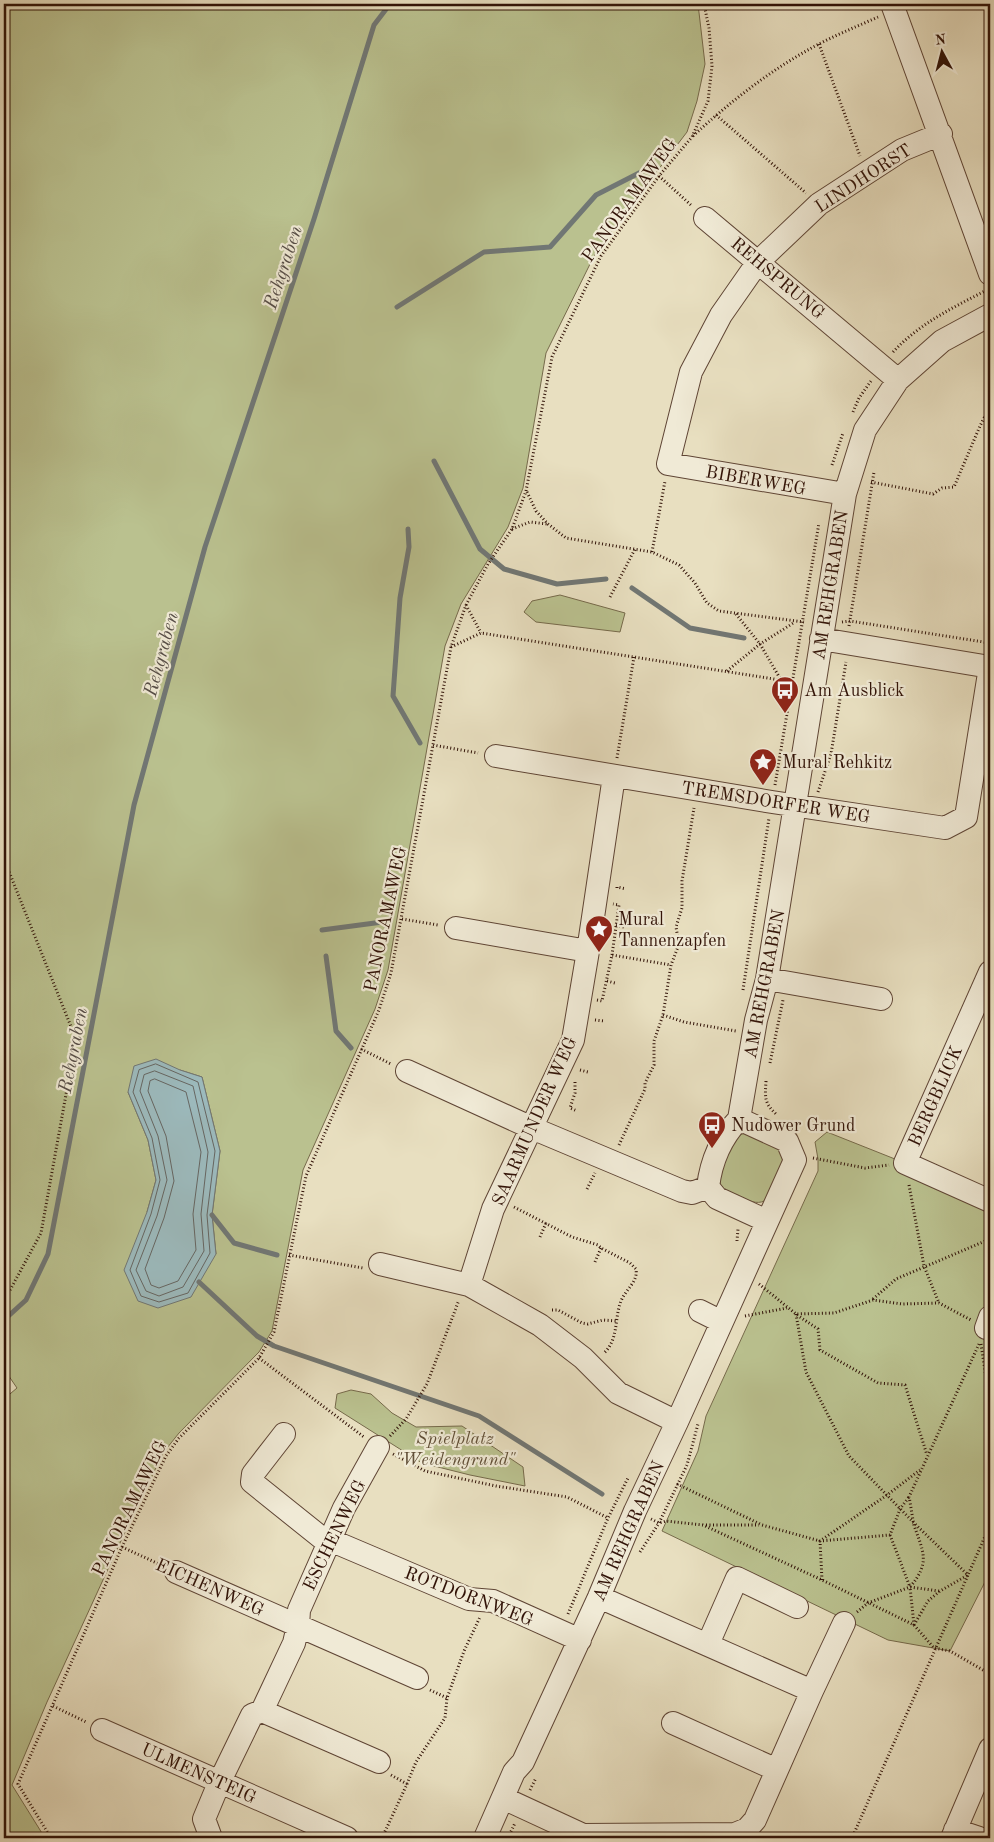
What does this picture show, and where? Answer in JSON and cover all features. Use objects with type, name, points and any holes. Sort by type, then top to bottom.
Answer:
[{"type":"street","points":[[894,7],[990,274]]},
{"type":"street","name":"LINDHORST","points":[[668,464],[691,372],[721,315],[758,262],[819,204],[902,150],[941,134]]},
{"type":"street","name":"REHSPRUNG","points":[[705,218],[898,380]]},
{"type":"street","name":"AM REHGRABEN","points":[[708,1187],[710,1168],[728,1130],[739,1119],[756,1020],[777,981],[806,807],[813,685],[845,494],[865,430],[898,380],[942,341],[990,315]]},
{"type":"street","name":"BIBERWEG","points":[[668,464],[845,494]]},
{"type":"street","points":[[822,632],[847,644],[990,667]]},
{"type":"street","name":"TREMSDORFER WEG","points":[[496,756],[945,828],[966,818],[982,777],[990,667]]},
{"type":"street","name":"SAARMUNDER WEG","points":[[469,1285],[493,1209],[573,1040],[614,776]]},
{"type":"street","points":[[456,928],[588,951]]},
{"type":"street","name":"BERGBLICK","points":[[990,972],[905,1163],[990,1201]]},
{"type":"street","points":[[777,981],[881,999]]},
{"type":"street","points":[[407,1071],[532,1128],[682,1192],[692,1193],[708,1187],[716,1198],[767,1221]]},
{"type":"street","name":"AM REHGRABEN","points":[[485,1838],[514,1772],[524,1762],[570,1636],[600,1597],[635,1511],[795,1160],[787,1141],[739,1119]]},
{"type":"street","points":[[380,1264],[469,1285],[540,1325],[590,1366],[618,1394],[677,1422]]},
{"type":"street","points":[[700,1311],[722,1322]]},
{"type":"street","name":"ROTDORNWEG","points":[[284,1434],[253,1474],[252,1482],[323,1539],[330,1540],[469,1599],[493,1601],[570,1636]]},
{"type":"street","name":"ESCHENWEG","points":[[211,1838],[204,1819],[219,1783],[252,1715],[262,1711],[294,1642],[298,1626],[298,1610],[344,1508],[378,1447]]},
{"type":"street","name":"EICHENWEG","points":[[176,1572],[298,1626]]},
{"type":"street","points":[[708,1644],[737,1578],[796,1607]]},
{"type":"street","points":[[600,1597],[812,1692]]},
{"type":"street","points":[[503,1798],[583,1835],[735,1834],[747,1829],[755,1820],[844,1623]]},
{"type":"street","points":[[298,1626],[425,1685]]},
{"type":"street","points":[[262,1711],[386,1770]]},
{"type":"street","points":[[673,1723],[777,1770]]},
{"type":"street","name":"ULMENSTEIG","points":[[102,1730],[347,1838]]},
{"type":"street","points":[[979,1838],[954,1834],[984,1780],[990,1749]]},
{"type":"path","name":"PANORAMAWEG","points":[[51,1838],[18,1784],[122,1547],[166,1456],[179,1438],[259,1358],[274,1332],[306,1176],[382,1001],[391,972],[451,647],[466,605],[488,564],[512,529],[526,491],[552,357],[601,256],[659,176],[692,137],[708,100],[712,66],[709,28],[704,4]]},
{"type":"path","points":[[692,137],[716,115],[774,71],[818,44],[894,7]]},
{"type":"path","points":[[818,44],[866,172]]},
{"type":"path","points":[[716,115],[819,204]]},
{"type":"path","points":[[659,176],[705,218]]},
{"type":"path","points":[[871,482],[933,494],[942,488],[954,487],[980,426],[984,418],[990,414]]},
{"type":"path","points":[[652,552],[668,464]]},
{"type":"path","points":[[806,807],[820,784],[831,754],[846,664],[850,621],[871,482],[875,467]]},
{"type":"path","points":[[526,491],[536,510],[548,524],[566,538],[652,552],[679,565],[695,583],[707,603],[719,611],[796,621],[822,632]]},
{"type":"path","points":[[512,529],[530,522],[548,524]]},
{"type":"path","points":[[610,597],[636,549]]},
{"type":"path","points":[[466,605],[481,633]]},
{"type":"path","points":[[736,613],[760,644],[781,680]]},
{"type":"path","points":[[727,672],[760,644],[796,621]]},
{"type":"path","points":[[850,621],[990,642]]},
{"type":"path","points":[[451,647],[481,633],[813,685]]},
{"type":"path","points":[[614,776],[634,657]]},
{"type":"path","points":[[432,745],[496,756]]},
{"type":"path","points":[[619,1145],[654,1065],[654,1041],[663,1016],[671,965],[679,944],[676,926],[682,908],[682,881],[693,812]]},
{"type":"path","points":[[4,859],[76,1039],[41,1233],[9,1292],[4,1297]]},
{"type":"path","points":[[402,919],[456,928]]},
{"type":"path","points":[[616,925],[624,927]]},
{"type":"path","points":[[580,998],[602,1001],[612,955],[671,965]]},
{"type":"path","points":[[607,981],[615,983]]},
{"type":"path","points":[[768,1068],[777,981]]},
{"type":"path","points":[[663,1016],[684,1022],[736,1031]]},
{"type":"path","points":[[595,1020],[604,1021]]},
{"type":"path","points":[[361,1049],[407,1071]]},
{"type":"path","points":[[580,1070],[588,1072]]},
{"type":"path","points":[[766,1078],[767,1106]]},
{"type":"path","points":[[575,1081],[575,1093],[570,1108],[578,1111]]},
{"type":"path","points":[[813,1158],[865,1168],[905,1163],[924,1266],[939,1304]]},
{"type":"path","points":[[498,1200],[572,1238],[593,1243],[630,1263],[636,1269],[637,1276],[622,1299],[613,1340],[607,1350],[590,1366]]},
{"type":"path","points":[[540,1237],[546,1223]]},
{"type":"path","points":[[733,1250],[737,1241],[738,1229],[735,1225]]},
{"type":"path","points":[[796,1314],[834,1313],[873,1300],[896,1279],[990,1239]]},
{"type":"path","points":[[595,1262],[602,1248]]},
{"type":"path","points":[[289,1255],[370,1269],[380,1264]]},
{"type":"path","points":[[759,1284],[818,1329],[820,1350],[878,1383],[905,1385],[928,1457]]},
{"type":"path","points":[[378,1447],[406,1419],[427,1384],[459,1300],[469,1285]]},
{"type":"path","points":[[873,1300],[902,1304],[939,1304],[988,1322]]},
{"type":"path","points":[[745,1316],[788,1308]]},
{"type":"path","points":[[540,1325],[548,1313],[554,1309],[582,1323],[588,1324],[603,1320],[617,1321]]},
{"type":"path","points":[[796,1314],[806,1372],[849,1456],[968,1575]]},
{"type":"path","points":[[914,1626],[910,1587],[890,1535],[900,1509],[909,1497],[980,1342],[990,1404]]},
{"type":"path","points":[[259,1358],[378,1447],[425,1471],[496,1486],[568,1497],[608,1518]]},
{"type":"path","points":[[820,1540],[887,1495],[922,1468]]},
{"type":"path","points":[[570,1636],[608,1518],[629,1475]]},
{"type":"path","points":[[677,1484],[762,1525],[820,1540],[890,1535]]},
{"type":"path","points":[[909,1497],[914,1523],[923,1548],[924,1562],[919,1576],[910,1587]]},
{"type":"path","points":[[666,1522],[762,1525]]},
{"type":"path","points":[[703,1524],[914,1626],[934,1648],[950,1651],[990,1674]]},
{"type":"path","points":[[852,1838],[934,1648],[990,1525]]},
{"type":"path","points":[[820,1540],[822,1580]]},
{"type":"path","name":"EICHENWEG","points":[[122,1547],[176,1572]]},
{"type":"path","points":[[914,1626],[928,1602],[940,1591],[968,1575]]},
{"type":"path","points":[[844,1623],[868,1603],[910,1587],[940,1591]]},
{"type":"path","points":[[382,1838],[416,1762],[445,1718],[447,1698],[464,1651],[473,1636],[479,1620]]},
{"type":"path","points":[[425,1685],[447,1698]]},
{"type":"path","points":[[53,1706],[102,1730]]},
{"type":"path","points":[[386,1770],[407,1784]]},
{"type":"green space","points":[[4,4],[698,4],[705,64],[697,101],[687,132],[597,250],[546,353],[523,488],[508,527],[461,604],[445,646],[388,970],[375,1009],[303,1170],[272,1331],[259,1352],[179,1433],[163,1453],[47,1702],[12,1785],[45,1838],[4,1838],[4,1399],[17,1388],[4,1369]],"holes":[[[180,1070],[202,1077],[220,1151],[212,1215],[216,1254],[147,1212],[156,1180],[148,1140],[128,1092]]]},
{"type":"green space","points":[[560,595],[625,613],[620,632],[536,622],[524,612],[532,601]]},
{"type":"green space","points":[[748,1132],[776,1143],[786,1155],[768,1199],[762,1202],[752,1202],[729,1192],[722,1187],[720,1182],[721,1168],[737,1136]]},
{"type":"green space","points":[[827,1132],[905,1163],[990,1201],[990,1572],[950,1651],[888,1640],[662,1531],[698,1451],[706,1416],[818,1171],[815,1142]]},
{"type":"green space","name":"Spielplatz \"Weidengrund\"","points":[[351,1390],[371,1394],[392,1413],[416,1427],[462,1426],[523,1467],[525,1486],[422,1463],[335,1408],[337,1394]]},
{"type":"water","points":[[156,1059],[202,1077],[220,1151],[212,1215],[216,1254],[191,1297],[158,1308],[138,1301],[124,1270],[147,1212],[156,1180],[148,1140],[128,1092],[134,1066]]},
{"type":"waterway","name":"Rehgraben","points":[[4,1320],[26,1300],[48,1254],[134,805],[205,547],[314,219],[374,25],[390,4]]},
{"type":"waterway","points":[[397,307],[484,252],[550,247],[596,195],[643,171]]},
{"type":"waterway","points":[[434,461],[480,549],[504,569],[557,584],[606,579]]},
{"type":"waterway","points":[[408,529],[409,547],[400,598],[393,696],[420,743]]},
{"type":"waterway","points":[[632,588],[690,628],[744,638]]},
{"type":"waterway","points":[[322,930],[390,921]]},
{"type":"waterway","points":[[326,956],[336,1031],[351,1048]]},
{"type":"waterway","points":[[212,1215],[234,1243],[277,1255]]},
{"type":"waterway","points":[[199,1282],[257,1336],[274,1346],[479,1416],[602,1494]]},
{"type":"place","name":"Am Ausblick","points":[[785,714]]},
{"type":"place","name":"Mural Rehkitz","points":[[763,786]]},
{"type":"place","name":"Mural Tannenzapfen","points":[[599,953]]},
{"type":"place","name":"Nudower Grund","points":[[712,1149]]}]
